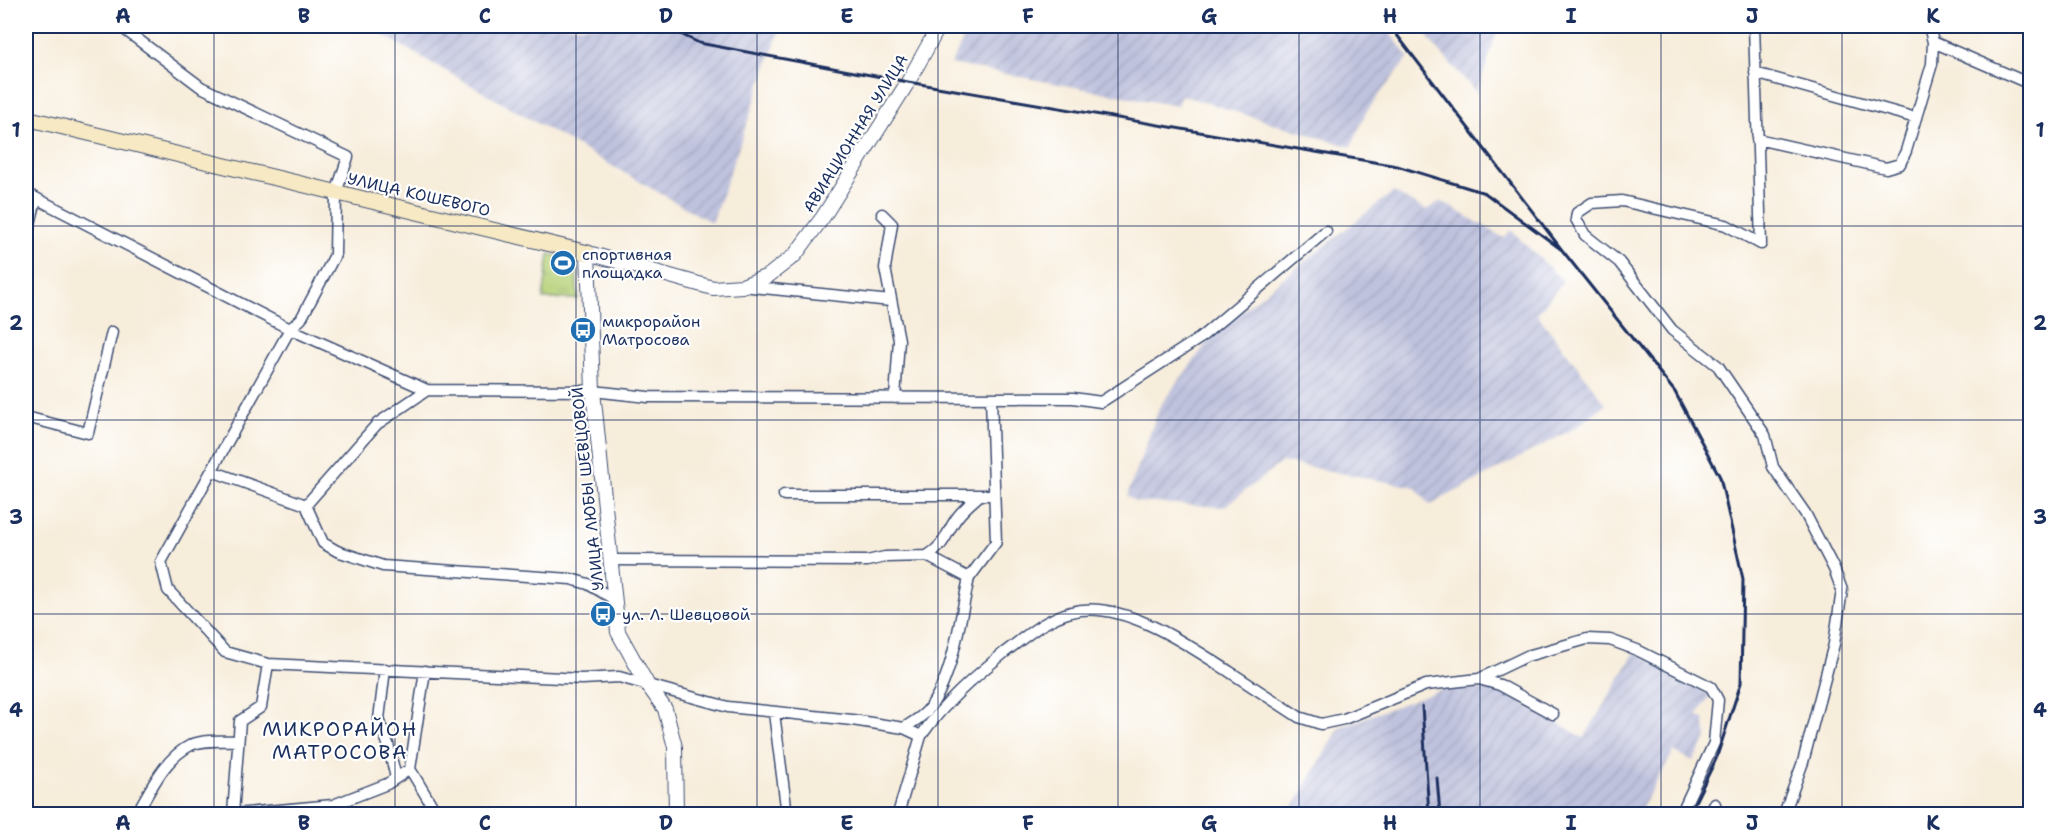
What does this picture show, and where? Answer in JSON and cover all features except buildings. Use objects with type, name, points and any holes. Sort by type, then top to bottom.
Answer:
[{"type":"main road","name":"УЛИЦА КОШЕВОГО","points":[[26,118],[588,253]]},
{"type":"street","points":[[120,26],[201,87],[348,157],[336,193],[334,255],[301,319],[290,329],[161,562],[168,590],[225,652],[268,664],[582,679],[619,677],[728,707],[852,720],[904,729],[921,736]]},
{"type":"street","name":"АВИАЦИОННАЯ УЛИЦА","points":[[795,255],[829,208],[908,82],[939,26]]},
{"type":"street","points":[[1754,26],[1761,244],[1726,225],[1622,201],[1592,202],[1577,213],[1576,219],[1585,235],[1619,262],[1672,330],[1718,366],[1765,435],[1773,467],[1805,513],[1834,568],[1842,590],[1834,644],[1803,762],[1784,814]]},
{"type":"street","points":[[1757,139],[1886,168],[1895,166],[1903,159],[1932,64],[1933,42],[1929,26]]},
{"type":"street","points":[[1933,42],[2031,84]]},
{"type":"street","points":[[1755,73],[1916,118]]},
{"type":"street","points":[[26,193],[290,329],[428,390],[593,391],[648,397],[1073,398],[1101,402],[1200,338],[1326,231]]},
{"type":"street","points":[[26,240],[36,200]]},
{"type":"street","points":[[882,214],[892,224],[885,268],[899,340],[895,398]]},
{"type":"street","name":"УЛИЦА КОШЕВОГО","points":[[588,253],[713,288],[742,286],[768,276],[795,255]]},
{"type":"street","name":"УЛИЦА ЛЮБЫ ШЕВЦОВОЙ","points":[[588,253],[593,391],[618,632],[647,684],[666,709],[675,747],[676,814]]},
{"type":"street","points":[[742,286],[891,301]]},
{"type":"street","points":[[26,417],[88,433],[112,332]]},
{"type":"street","points":[[306,505],[377,424],[428,390]]},
{"type":"street","points":[[904,729],[926,713],[947,677],[969,578],[996,542],[991,398]]},
{"type":"street","points":[[212,471],[306,505],[323,543],[337,552],[383,566],[571,579],[588,584],[614,599]]},
{"type":"street","points":[[784,495],[994,495]]},
{"type":"street","points":[[927,556],[937,549],[947,537],[963,510],[980,495]]},
{"type":"street","points":[[611,560],[867,561],[885,557],[927,556],[969,578]]},
{"type":"street","points":[[898,814],[921,736],[956,694],[1039,626],[1071,612],[1090,610],[1118,614],[1172,635],[1299,717],[1321,724],[1344,719],[1426,685],[1479,679],[1527,656],[1587,639],[1610,640],[1637,650],[1711,687],[1718,700],[1714,743],[1681,814]]},
{"type":"street","points":[[268,664],[261,707],[240,721],[234,814],[333,805],[387,784],[410,769]]},
{"type":"street","points":[[385,669],[380,719],[396,778]]},
{"type":"street","points":[[426,671],[410,769],[437,814]]},
{"type":"street","points":[[1479,679],[1500,685],[1554,714]]},
{"type":"street","points":[[774,713],[787,814]]},
{"type":"street","points":[[162,814],[138,813],[155,780],[171,760],[192,745],[211,741],[238,741]]},
{"type":"street","points":[[1709,814],[1715,804]]},
{"type":"shaded area","points":[[367,26],[781,26],[712,223]]},
{"type":"shaded area","points":[[970,26],[1384,26],[1409,57],[1366,112],[1351,147],[1181,95],[1177,106],[951,64]]},
{"type":"shaded area","points":[[1421,26],[1499,26],[1477,93],[1431,42]]},
{"type":"shaded area","points":[[1393,192],[1426,210],[1441,201],[1504,238],[1511,230],[1563,281],[1537,314],[1606,404],[1575,428],[1430,505],[1415,487],[1282,462],[1224,507],[1136,502],[1127,496],[1160,406],[1215,332]]},
{"type":"shaded area","points":[[1635,652],[1710,695],[1697,716],[1704,719],[1707,738],[1693,761],[1674,751],[1638,814],[1289,814],[1340,727],[1445,688],[1501,690],[1584,738]]},
{"type":"green space","points":[[549,254],[566,258],[576,266],[578,299],[543,299]]},
{"type":"railway","points":[[664,26],[699,43],[908,82],[1397,166],[1485,193],[1562,250]]},
{"type":"railway","points":[[1390,26],[1562,250],[1675,392],[1720,477],[1743,579],[1741,683],[1716,759],[1689,814]]},
{"type":"railway","points":[[1422,706],[1429,814]]},
{"type":"railway","points":[[1437,778],[1440,814]]},
{"type":"place","name":"спортивная площадка","points":[[563,263]]},
{"type":"place","name":"микрорайон Матросова","points":[[583,330]]},
{"type":"place","name":"ул. Л. Шевцовой","points":[[603,614]]},
{"type":"district","name":"МИКРОРАЙОН МАТРОСОВА","points":[[340,740]]}]
